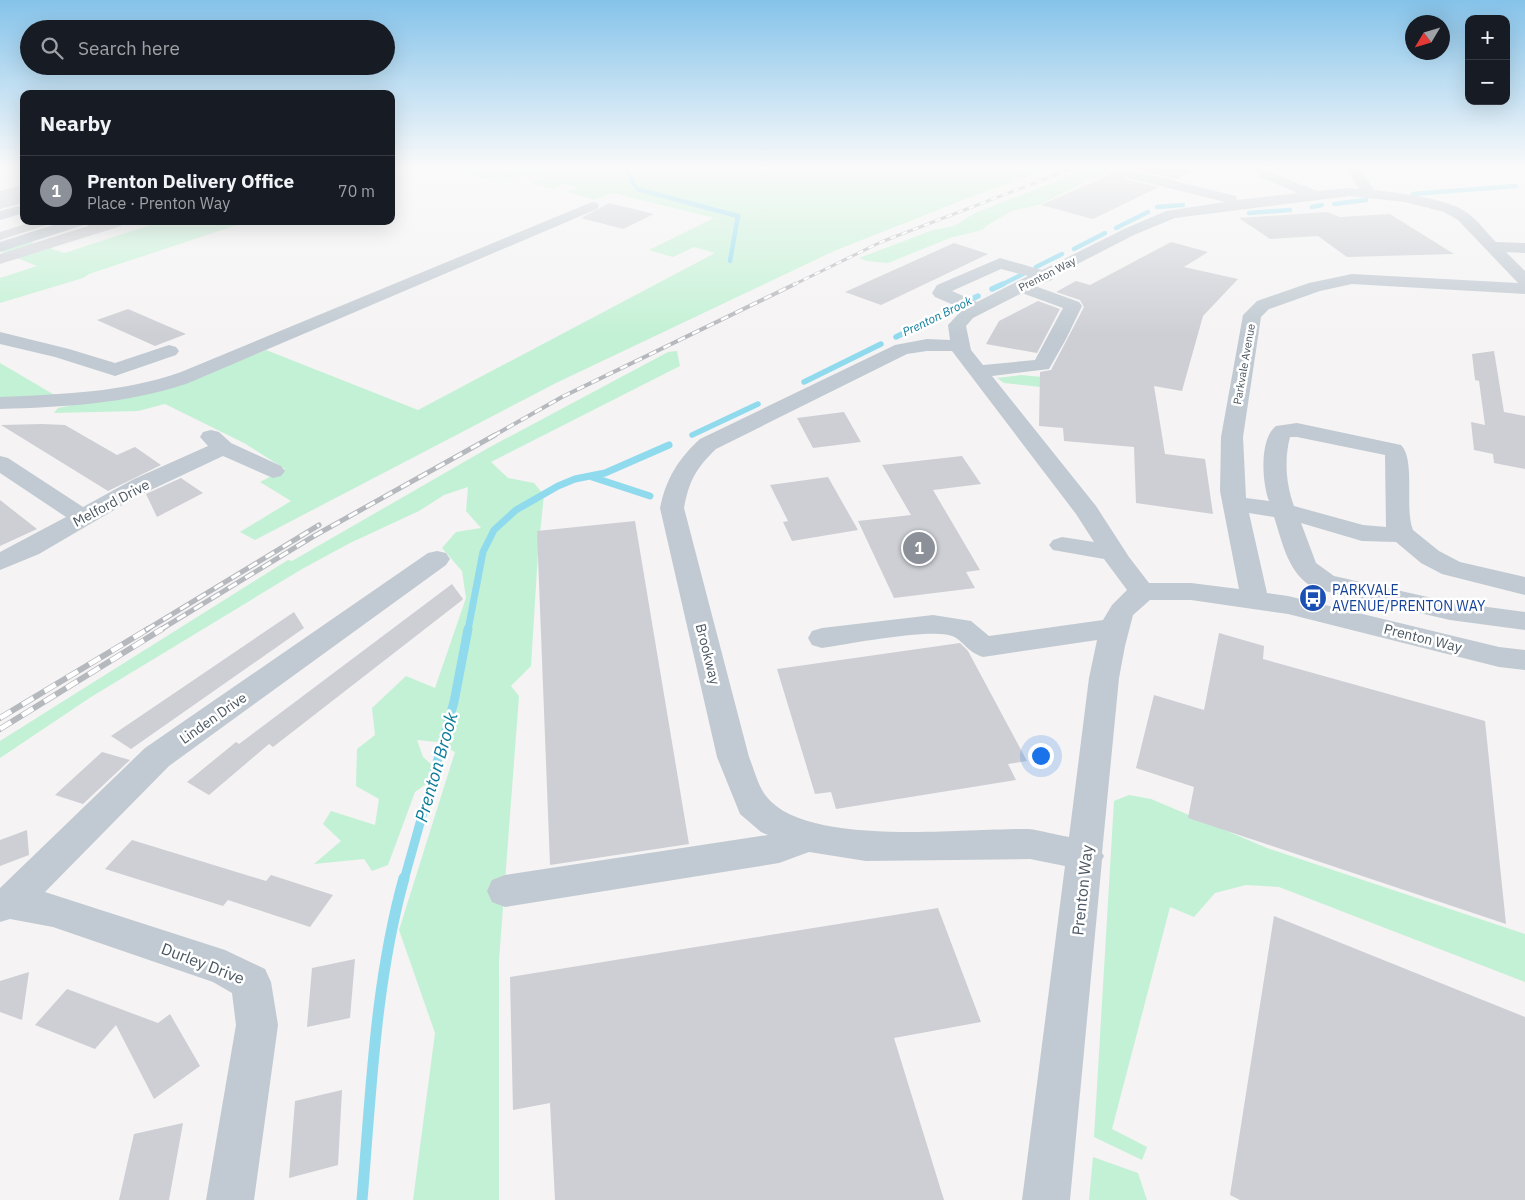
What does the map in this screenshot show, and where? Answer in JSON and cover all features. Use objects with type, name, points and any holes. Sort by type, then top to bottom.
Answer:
[{"type":"street","points":[[0,402],[80,400],[135,392],[166,384],[205,370],[552,223]]},
{"type":"street","name":"Prenton Way","points":[[1143,593],[1087,511],[961,351],[957,325],[967,314],[1046,276],[1128,232],[1150,223]]},
{"type":"street","name":"Prenton Way","points":[[1469,223],[1525,281]]},
{"type":"street","points":[[0,247],[69,225]]},
{"type":"street","points":[[1492,247],[1525,248]]},
{"type":"street","points":[[977,309],[947,297],[941,293],[943,289],[1000,263],[1046,276]]},
{"type":"street","name":"Parkvale Avenue","points":[[1255,600],[1232,491],[1232,437],[1252,315],[1263,305],[1315,287],[1352,279],[1525,289]]},
{"type":"street","points":[[977,372],[1042,365],[1058,339],[1073,306],[1022,287]]},
{"type":"street","points":[[0,338],[62,353],[115,370],[135,392]]},
{"type":"street","name":"Brookway","points":[[961,346],[927,345],[902,349],[835,380],[708,444],[691,460],[677,483],[672,508],[733,757],[752,804],[773,822],[808,836],[866,846],[1030,844],[1086,856]]},
{"type":"street","points":[[115,370],[169,351]]},
{"type":"street","points":[[1525,586],[1451,568],[1430,557],[1402,535],[1399,528],[1397,508],[1396,453],[1387,448],[1297,430],[1284,431],[1278,439],[1275,461],[1277,491],[1286,511],[1303,564],[1308,573],[1316,579],[1403,601],[1480,617],[1525,621]]},
{"type":"street","name":"Melford Drive","points":[[0,562],[49,540],[82,517],[217,442],[273,471]]},
{"type":"street","points":[[0,463],[82,517]]},
{"type":"street","points":[[1235,504],[1286,511],[1362,533],[1402,535]]},
{"type":"street","points":[[1062,546],[1114,553]]},
{"type":"street","name":"Linden Drive","points":[[5,904],[157,757],[436,559]]},
{"type":"street","name":"Prenton Way","points":[[1046,1200],[1086,856],[1104,678],[1115,628],[1121,614],[1130,602],[1143,593],[1169,590],[1255,600],[1288,605],[1499,657],[1525,660]]},
{"type":"street","points":[[822,638],[933,624],[961,628],[983,647],[1115,628]]},
{"type":"street","points":[[505,891],[779,848],[808,836]]},
{"type":"street","name":"Durley Drive","points":[[5,904],[53,910],[225,968],[252,982],[258,1025],[230,1200]]},
{"type":"green space","points":[[704,223],[905,223],[834,251],[556,383],[255,540],[240,532],[291,501],[260,482],[285,469],[244,443],[165,404],[138,411],[54,413],[58,408],[190,381],[266,350],[418,410],[715,253],[694,247],[673,257],[649,250]]},
{"type":"green space","points":[[959,223],[991,223],[982,230],[950,238],[888,263],[867,261],[859,258],[933,230],[954,226]]},
{"type":"green space","points":[[151,225],[237,225],[89,274],[83,278],[0,303],[0,278],[37,266],[0,251],[26,240],[64,253]]},
{"type":"green space","points":[[677,351],[680,366],[491,462],[508,478],[534,483],[544,495],[538,553],[531,666],[511,686],[519,696],[499,960],[499,1200],[413,1200],[435,1033],[399,930],[455,752],[437,742],[417,740],[423,757],[441,773],[415,792],[388,865],[372,871],[364,859],[314,864],[341,841],[323,824],[331,811],[375,825],[379,799],[356,786],[357,749],[375,735],[372,708],[406,676],[435,688],[466,598],[462,571],[442,548],[456,532],[481,528],[466,511],[468,487],[444,495],[419,511],[350,543],[302,569],[91,697],[0,758],[0,741],[288,560],[292,561],[490,447],[668,352]]},
{"type":"green space","points":[[0,363],[58,397],[0,399]]},
{"type":"green space","points":[[1021,375],[1042,377],[1040,387],[1004,383],[997,378]]},
{"type":"green space","points":[[1129,795],[1151,799],[1267,848],[1525,934],[1525,982],[1279,887],[1246,885],[1215,893],[1194,917],[1170,907],[1112,1129],[1147,1147],[1142,1160],[1094,1137],[1114,801]]},
{"type":"green space","points":[[1093,1157],[1138,1173],[1147,1200],[1089,1200]]},
{"type":"building","points":[[600,223],[635,223],[623,229]]},
{"type":"building","points":[[1246,223],[1404,223],[1454,254],[1347,257],[1318,236],[1270,239]]},
{"type":"building","points":[[22,225],[47,225],[0,240],[0,232]]},
{"type":"building","points":[[88,226],[121,226],[0,264],[0,254]]},
{"type":"building","points":[[1171,242],[1208,252],[1184,267],[1238,279],[1203,316],[1182,391],[1154,386],[1165,454],[1205,459],[1213,514],[1136,503],[1134,447],[1064,441],[1063,428],[1039,426],[1040,372],[1051,370],[1084,307],[1080,300],[1056,292],[1076,281],[1090,285]]},
{"type":"building","points":[[954,243],[988,254],[881,305],[845,292]]},
{"type":"building","points":[[1038,301],[1060,309],[1037,353],[986,344],[999,321]]},
{"type":"building","points":[[128,309],[186,334],[155,346],[97,320]]},
{"type":"building","points":[[1494,351],[1504,412],[1525,416],[1525,469],[1494,463],[1493,454],[1474,450],[1471,422],[1485,425],[1479,381],[1475,380],[1472,354]]},
{"type":"building","points":[[844,412],[861,442],[813,448],[797,418]]},
{"type":"building","points":[[1,425],[65,425],[117,455],[135,447],[161,465],[108,491]]},
{"type":"building","points":[[962,456],[981,484],[933,490],[980,570],[966,572],[975,588],[894,598],[858,521],[911,515],[882,465]]},
{"type":"building","points":[[828,477],[858,530],[792,541],[783,522],[788,521],[770,485]]},
{"type":"building","points":[[181,478],[203,493],[157,517],[146,494]]},
{"type":"building","points":[[0,500],[37,529],[0,546]]},
{"type":"building","points":[[635,521],[689,844],[550,865],[537,531]]},
{"type":"building","points":[[452,584],[463,599],[461,601],[273,747],[269,744],[209,795],[187,782],[236,742],[239,744]]},
{"type":"building","points":[[294,612],[304,628],[131,749],[111,736]]},
{"type":"building","points":[[1219,633],[1264,646],[1263,659],[1485,721],[1506,924],[1188,818],[1194,787],[1136,768],[1154,695],[1204,710]]},
{"type":"building","points":[[960,643],[968,651],[1027,761],[1008,764],[1016,780],[836,809],[831,792],[815,794],[777,669]]},
{"type":"building","points":[[102,752],[130,760],[83,804],[55,795]]},
{"type":"building","points":[[27,830],[29,855],[0,866],[0,840]]},
{"type":"building","points":[[132,840],[266,881],[271,875],[333,895],[310,927],[228,900],[223,906],[105,869]]},
{"type":"building","points":[[938,908],[981,1022],[894,1038],[944,1200],[555,1200],[550,1103],[513,1110],[510,977]]},
{"type":"building","points":[[1274,916],[1525,1017],[1525,1200],[1240,1200],[1230,1195]]},
{"type":"building","points":[[355,959],[350,1018],[307,1027],[312,968]]},
{"type":"building","points":[[29,972],[22,1020],[0,1012],[0,981]]},
{"type":"building","points":[[67,989],[158,1023],[170,1014],[200,1066],[154,1099],[116,1025],[95,1049],[35,1025]]},
{"type":"building","points":[[342,1090],[338,1165],[289,1178],[295,1101]]},
{"type":"building","points":[[183,1123],[169,1200],[119,1200],[134,1134]]},
{"type":"waterway","points":[[730,261],[737,223]]},
{"type":"waterway","name":"Prenton Brook","points":[[1116,228],[1126,223]]},
{"type":"waterway","name":"Prenton Brook","points":[[1074,249],[1105,233]]},
{"type":"waterway","name":"Prenton Brook","points":[[1036,267],[1062,254]]},
{"type":"waterway","name":"Prenton Brook","points":[[1003,284],[1023,274]]},
{"type":"waterway","name":"Prenton Brook","points":[[992,289],[1003,284]]},
{"type":"waterway","name":"Prenton Brook","points":[[896,337],[978,296]]},
{"type":"waterway","name":"Prenton Brook","points":[[804,382],[881,344]]},
{"type":"waterway","name":"Prenton Brook","points":[[692,435],[758,404]]},
{"type":"waterway","name":"Prenton Brook","points":[[468,630],[483,552],[494,530],[516,510],[558,486],[575,479],[605,473],[669,445]]},
{"type":"waterway","points":[[592,477],[650,496]]},
{"type":"waterway","name":"Prenton Brook","points":[[404,880],[454,702],[468,629]]},
{"type":"waterway","name":"Prenton Brook","points":[[362,1200],[380,997],[394,917],[404,878]]},
{"type":"railway","points":[[793,285],[881,242],[930,223]]},
{"type":"railway","points":[[493,436],[562,397],[795,284]]},
{"type":"railway","points":[[160,630],[314,536],[495,435]]},
{"type":"railway","points":[[146,630],[319,525]]},
{"type":"railway","points":[[0,718],[148,629]]},
{"type":"railway","points":[[0,729],[162,629]]},
{"type":"place","name":"Prenton Delivery Office","points":[[919,548]]},
{"type":"place","name":"PARKVALE AVENUE/PRENTON WAY","points":[[1313,598]]}]
